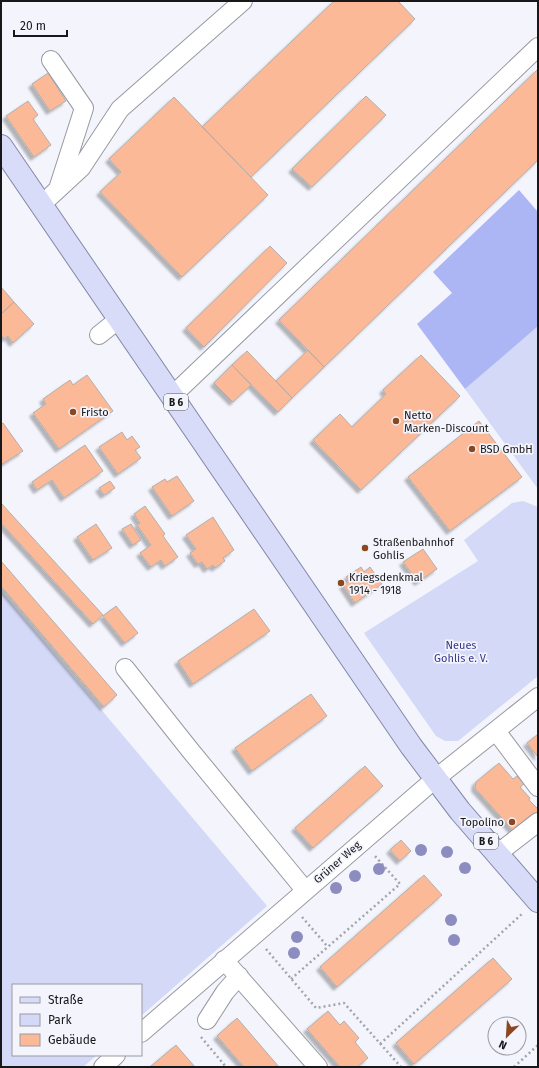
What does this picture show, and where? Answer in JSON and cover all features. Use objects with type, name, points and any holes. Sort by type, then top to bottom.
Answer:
[{"type":"main road","name":"B 6","points":[[1,146],[41,213],[119,319],[411,746],[435,779],[497,854],[532,905]]},
{"type":"street","points":[[41,213],[57,190],[81,168],[120,109],[243,1]]},
{"type":"street","points":[[172,396],[538,47]]},
{"type":"street","points":[[51,60],[84,108],[57,190]]},
{"type":"street","points":[[99,335],[119,319]]},
{"type":"street","points":[[125,668],[305,890]]},
{"type":"street","name":"Grüner Weg","points":[[142,1032],[435,779],[538,697]]},
{"type":"street","points":[[496,731],[538,787]]},
{"type":"street","points":[[497,854],[538,822]]},
{"type":"street","points":[[224,960],[318,1067]]},
{"type":"street","points":[[207,1020],[225,992],[239,976]]},
{"type":"street","points":[[102,1067],[115,1056]]},
{"type":"path","points":[[291,979],[400,884],[362,841]]},
{"type":"path","points":[[289,904],[328,947]]},
{"type":"path","points":[[380,1044],[532,905]]},
{"type":"path","points":[[254,935],[316,1008],[344,1003],[402,1067]]},
{"type":"path","points":[[514,1067],[538,1045]]},
{"type":"green space","points":[[538,325],[538,489],[465,389]]},
{"type":"green space","name":"Neues Gohlis e. V.","points":[[523,501],[538,507],[538,676],[458,741],[445,741],[436,736],[364,633],[478,561],[464,540],[512,503]]},
{"type":"green space","points":[[1,591],[267,906],[142,1015],[142,984],[12,984],[12,1056],[96,1056],[83,1067],[1,1067]]},
{"type":"shaded area","points":[[519,190],[538,212],[538,326],[465,389],[417,324],[452,293],[433,272]]},
{"type":"building","points":[[334,1],[398,1],[415,19],[251,177],[202,127]]},
{"type":"building","points":[[538,69],[538,160],[324,367],[279,320]]},
{"type":"building","points":[[48,73],[66,101],[50,111],[32,84]]},
{"type":"building","points":[[366,96],[386,115],[312,187],[292,169]]},
{"type":"building","points":[[174,97],[268,195],[182,277],[100,192],[121,172],[109,159]]},
{"type":"building","points":[[28,101],[38,115],[33,119],[51,145],[34,157],[6,116]]},
{"type":"building","points":[[270,246],[287,263],[204,347],[186,328]]},
{"type":"building","points":[[1,287],[14,302],[1,314]]},
{"type":"building","points":[[14,302],[34,324],[13,343],[8,336],[4,339],[1,335],[1,314]]},
{"type":"building","points":[[308,350],[324,367],[292,398],[276,381]]},
{"type":"building","points":[[247,351],[292,398],[278,412],[232,365]]},
{"type":"building","name":"Netto Marken-Discount","points":[[421,355],[460,396],[361,490],[313,440],[340,414],[352,427],[386,394],[383,390]]},
{"type":"building","points":[[232,365],[251,385],[233,402],[214,383]]},
{"type":"building","name":"Fristo","points":[[87,375],[113,411],[59,449],[33,413],[46,404],[43,399],[70,380],[73,385]]},
{"type":"building","name":"BSD GmbH","points":[[479,421],[522,477],[450,531],[408,477]]},
{"type":"building","points":[[3,423],[23,451],[1,465],[1,424]]},
{"type":"building","points":[[122,432],[127,440],[132,436],[140,447],[135,450],[141,458],[118,474],[99,447]]},
{"type":"building","points":[[85,445],[103,471],[64,498],[52,480],[37,490],[32,482]]},
{"type":"building","points":[[177,476],[194,501],[172,516],[152,487],[165,479],[167,482]]},
{"type":"building","points":[[110,481],[115,488],[104,495],[99,488]]},
{"type":"building","points":[[1,503],[103,615],[93,624],[1,523]]},
{"type":"building","points":[[145,506],[165,534],[163,536],[178,557],[165,566],[161,560],[151,567],[140,553],[151,545],[137,525],[140,523],[134,514]]},
{"type":"building","points":[[213,517],[234,550],[223,558],[225,561],[215,568],[213,565],[207,569],[202,562],[198,564],[190,553],[196,549],[186,535]]},
{"type":"building","points":[[96,524],[112,548],[93,560],[77,537]]},
{"type":"building","points":[[131,524],[141,540],[133,545],[122,529]]},
{"type":"building","points":[[423,549],[437,569],[418,582],[403,562]]},
{"type":"building","points":[[1,561],[117,695],[104,707],[1,586]]},
{"type":"building","points":[[361,567],[364,572],[370,567],[382,584],[355,603],[343,585],[349,581],[346,577]]},
{"type":"building","points":[[116,606],[138,633],[125,643],[103,616]]},
{"type":"building","points":[[254,609],[270,631],[193,684],[178,661]]},
{"type":"building","points":[[311,694],[327,716],[252,771],[235,748]]},
{"type":"building","points":[[538,734],[538,757],[527,743]]},
{"type":"building","points":[[499,763],[513,779],[517,776],[524,784],[520,787],[530,798],[529,800],[538,809],[538,818],[517,835],[475,788],[476,782]]},
{"type":"building","points":[[365,766],[383,786],[313,848],[295,828]]},
{"type":"building","points":[[401,840],[411,851],[400,861],[390,850]]},
{"type":"building","points":[[424,875],[442,895],[337,987],[320,967]]},
{"type":"building","points":[[493,958],[512,979],[414,1064],[396,1043]]},
{"type":"building","points":[[328,1011],[340,1025],[344,1021],[359,1038],[355,1042],[368,1058],[357,1067],[340,1067],[307,1029]]},
{"type":"building","points":[[237,1018],[279,1067],[244,1067],[217,1036]]},
{"type":"building","points":[[176,1045],[195,1067],[150,1067]]},
{"type":"place","name":"Fristo","points":[[73,412]]},
{"type":"place","name":"Netto Marken-Discount","points":[[396,421]]},
{"type":"place","name":"BSD GmbH","points":[[472,449]]},
{"type":"place","name":"Straßenbahnhof Gohlis","points":[[365,548]]},
{"type":"place","name":"Kriegsdenkmal 1914 - 1918","points":[[341,583]]},
{"type":"place","name":"Topolino","points":[[512,822]]}]
